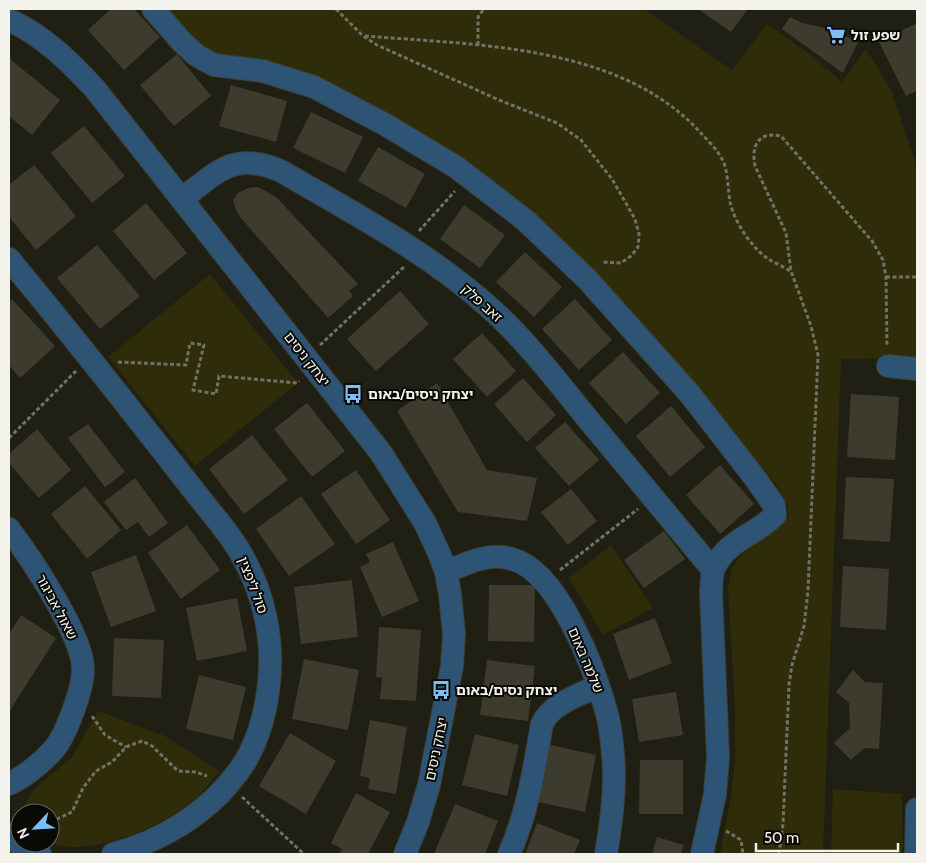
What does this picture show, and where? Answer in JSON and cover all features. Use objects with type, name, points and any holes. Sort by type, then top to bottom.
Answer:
[{"type":"street","points":[[153,9],[196,55],[214,65],[263,71],[314,87],[386,125],[456,166],[525,220],[586,279],[689,393],[774,505],[775,515],[768,522],[735,542],[713,570],[711,592],[718,757],[715,794],[702,854]]},
{"type":"street","name":"יצחק ניסים","points":[[9,20],[28,28],[49,44],[95,88],[381,453],[425,523],[446,572],[454,634],[452,666],[429,785],[418,822],[405,854]]},
{"type":"street","name":"זאב פלק","points":[[182,199],[220,170],[233,164],[249,162],[264,164],[281,171],[413,249],[491,308],[532,350],[713,570]]},
{"type":"street","name":"סול ליפצין","points":[[9,259],[96,365],[240,551],[260,597],[267,623],[270,650],[270,678],[266,703],[261,728],[253,748],[243,765],[229,785],[208,805],[164,835],[135,848],[113,854]]},
{"type":"street","points":[[888,366],[917,369]]},
{"type":"street","name":"שאול אביגור","points":[[9,529],[42,577],[67,622],[79,650],[83,670],[80,689],[67,727],[55,749],[37,765],[9,784]]},
{"type":"street","name":"שלמה באום","points":[[446,572],[473,560],[489,557],[510,558],[522,562],[538,574],[551,589],[576,632],[593,671],[607,712],[613,757],[612,799],[606,854]]},
{"type":"street","points":[[509,854],[521,825],[529,794],[542,724],[546,715],[598,686]]},
{"type":"street","points":[[916,854],[917,809]]},
{"type":"street","points":[[9,834],[26,850],[40,854]]},
{"type":"path","points":[[336,9],[364,36],[377,44],[499,100],[557,123],[581,140],[612,179],[635,219],[639,234],[638,247],[631,256],[621,263],[603,263],[595,259]]},
{"type":"path","points":[[478,45],[478,17],[484,9]]},
{"type":"path","points":[[364,36],[530,51],[573,61],[613,75],[648,91],[686,117],[710,143],[723,162],[730,205],[748,239],[766,258],[791,271]]},
{"type":"path","points":[[779,854],[783,824],[789,685],[792,665],[804,626],[808,591],[818,355],[811,326],[791,271],[786,233],[755,166],[753,155],[755,146],[762,137],[770,134],[780,136],[872,241],[883,260],[886,277],[888,366]]},
{"type":"path","points":[[9,438],[96,365],[118,362],[186,365],[190,343],[204,345],[193,390],[216,394],[219,376],[297,383],[311,364],[413,249],[469,176]]},
{"type":"path","points":[[886,277],[917,277]]},
{"type":"path","points":[[545,582],[652,498]]},
{"type":"path","points":[[80,689],[93,718],[106,735],[126,748]]},
{"type":"path","points":[[60,818],[72,812],[83,788],[96,771],[112,762],[126,748],[142,741],[152,746],[178,771],[196,772],[229,785],[304,854]]},
{"type":"path","points":[[723,839],[724,831],[730,832],[741,840],[744,854]]},
{"type":"shaded area","points":[[160,9],[644,9],[732,70],[767,24],[812,56],[842,82],[866,49],[892,92],[917,168],[917,358],[841,359],[823,854],[720,854],[731,797],[735,760],[735,708],[728,588],[732,568],[742,554],[788,518],[788,505],[776,484],[656,339],[458,158],[221,56],[205,51]]},
{"type":"shaded area","points":[[210,274],[298,383],[195,466],[108,357]]},
{"type":"shaded area","points":[[611,545],[653,608],[603,635],[569,578]]},
{"type":"shaded area","points":[[98,711],[165,736],[219,771],[200,794],[185,807],[156,824],[124,838],[92,846],[74,847],[60,845],[60,803],[26,803],[34,789],[72,757]]},
{"type":"shaded area","points":[[833,789],[902,794],[903,854],[831,854]]},
{"type":"building","points":[[111,9],[134,9],[160,37],[124,70],[88,30]]},
{"type":"building","points":[[698,9],[748,9],[731,32]]},
{"type":"building","points":[[790,17],[802,23],[831,29],[858,42],[843,73],[782,29]]},
{"type":"building","points":[[917,23],[917,91],[906,96],[879,42]]},
{"type":"building","points":[[177,54],[211,96],[174,126],[140,85]]},
{"type":"building","points":[[10,59],[60,100],[32,135],[9,116]]},
{"type":"building","points":[[231,85],[287,101],[276,142],[219,126]]},
{"type":"building","points":[[311,112],[363,137],[345,173],[293,148]]},
{"type":"building","points":[[84,126],[125,176],[92,203],[51,153]]},
{"type":"building","points":[[378,147],[425,174],[406,208],[358,181]]},
{"type":"building","points":[[34,165],[76,216],[36,250],[9,217],[9,185]]},
{"type":"building","points":[[258,187],[276,197],[358,284],[349,291],[353,296],[328,318],[236,210],[233,200],[238,193],[248,188]]},
{"type":"building","points":[[146,203],[187,253],[154,280],[113,231]]},
{"type":"building","points":[[464,205],[505,235],[480,268],[440,239]]},
{"type":"building","points":[[97,245],[140,296],[100,329],[57,278]]},
{"type":"building","points":[[525,252],[562,287],[534,317],[496,282]]},
{"type":"building","points":[[400,291],[429,324],[376,371],[347,339]]},
{"type":"building","points":[[12,299],[55,346],[20,378],[9,365],[9,302]]},
{"type":"building","points":[[575,299],[612,340],[579,370],[542,329]]},
{"type":"building","points":[[482,333],[516,371],[487,397],[453,359]]},
{"type":"building","points":[[623,352],[660,393],[626,424],[589,383]]},
{"type":"building","points":[[523,378],[556,415],[527,442],[494,404]]},
{"type":"building","points":[[437,383],[487,470],[537,478],[527,521],[458,512],[397,411]]},
{"type":"building","points":[[851,394],[899,397],[895,460],[847,457]]},
{"type":"building","points":[[307,403],[345,451],[312,477],[274,429]]},
{"type":"building","points":[[671,406],[705,447],[670,477],[636,436]]},
{"type":"building","points":[[565,422],[599,460],[569,486],[535,448]]},
{"type":"building","points":[[88,424],[125,472],[105,487],[68,438]]},
{"type":"building","points":[[37,429],[71,470],[39,498],[9,463],[9,454]]},
{"type":"building","points":[[252,435],[288,480],[244,514],[209,469]]},
{"type":"building","points":[[720,465],[754,504],[720,534],[686,495]]},
{"type":"building","points":[[356,470],[390,520],[356,544],[321,494]]},
{"type":"building","points":[[846,477],[894,479],[890,542],[843,539]]},
{"type":"building","points":[[135,478],[168,523],[149,537],[138,522],[126,530],[104,502]]},
{"type":"building","points":[[85,486],[121,530],[87,559],[51,514]]},
{"type":"building","points":[[571,489],[597,521],[568,545],[541,512]]},
{"type":"building","points":[[301,496],[335,544],[289,576],[256,529]]},
{"type":"building","points":[[187,525],[220,570],[181,599],[148,553]]},
{"type":"building","points":[[664,531],[685,559],[644,588],[624,560]]},
{"type":"building","points":[[393,542],[419,601],[382,617],[360,567],[370,562],[366,554]]},
{"type":"building","points":[[136,555],[156,611],[111,627],[91,572]]},
{"type":"building","points":[[843,566],[889,569],[886,630],[840,627]]},
{"type":"building","points":[[352,580],[358,637],[301,644],[294,587]]},
{"type":"building","points":[[489,585],[535,585],[534,642],[488,641]]},
{"type":"building","points":[[237,598],[247,651],[197,661],[186,608]]},
{"type":"building","points":[[21,615],[56,638],[9,712],[9,634]]},
{"type":"building","points":[[655,618],[672,663],[629,680],[613,634]]},
{"type":"building","points":[[379,627],[421,630],[416,701],[380,699],[382,678],[376,677]]},
{"type":"building","points":[[114,638],[164,640],[161,698],[112,696]]},
{"type":"building","points":[[304,659],[359,670],[348,730],[292,719]]},
{"type":"building","points":[[487,660],[535,666],[528,721],[480,715]]},
{"type":"building","points":[[853,670],[865,682],[883,683],[879,749],[864,748],[851,760],[834,743],[850,728],[849,703],[836,692]]},
{"type":"building","points":[[199,675],[246,687],[233,740],[186,729]]},
{"type":"building","points":[[676,692],[683,735],[639,742],[632,699]]},
{"type":"building","points":[[370,720],[407,727],[396,794],[368,789],[370,778],[360,776]]},
{"type":"building","points":[[290,733],[336,761],[306,814],[259,786]]},
{"type":"building","points":[[475,734],[519,745],[507,796],[462,785]]},
{"type":"building","points":[[550,745],[596,755],[585,812],[538,802]]},
{"type":"building","points":[[640,760],[683,760],[683,814],[639,814]]},
{"type":"building","points":[[356,793],[390,812],[368,854],[339,854],[342,849],[331,843]]},
{"type":"building","points":[[455,804],[498,821],[485,854],[434,854]]},
{"type":"building","points":[[537,823],[580,840],[574,854],[525,854]]},
{"type":"building","points":[[657,837],[684,845],[681,854],[652,854]]},
{"type":"place","name":"שפע זול","points":[[836,35]]},
{"type":"place","name":"יצחק ניסים/באום","points":[[353,394]]},
{"type":"place","name":"יצחק נסים/באום","points":[[441,690]]}]
